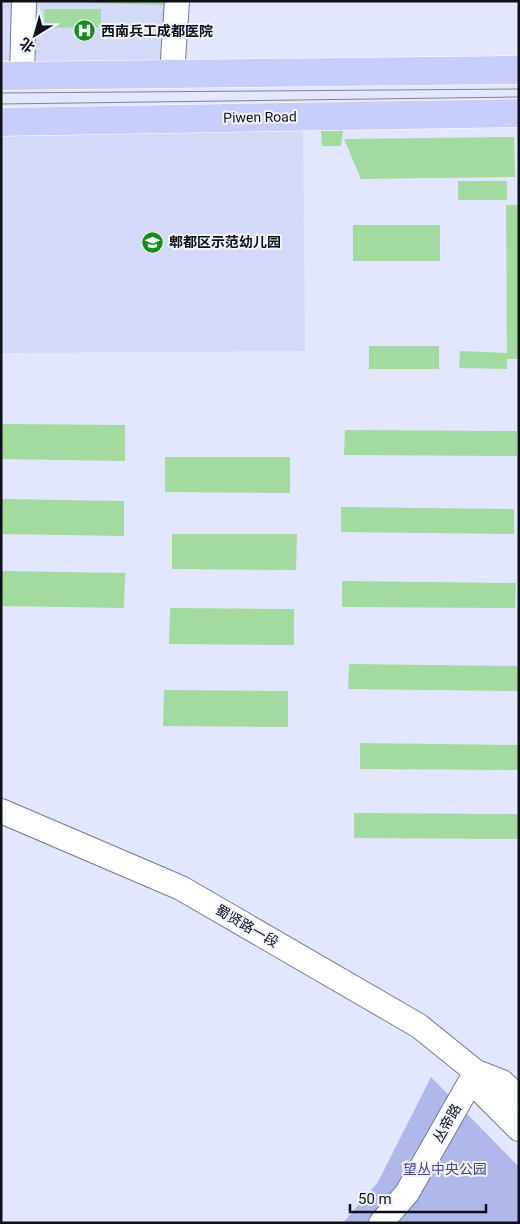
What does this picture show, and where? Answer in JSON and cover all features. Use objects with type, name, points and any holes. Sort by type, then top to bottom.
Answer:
[{"type":"main road","points":[[12,76],[519,70]]},
{"type":"main road","name":"Piwen Road","points":[[1,122],[519,113]]},
{"type":"street","points":[[12,76],[13,1]]},
{"type":"street","points":[[12,76],[24,1]]},
{"type":"street","points":[[172,74],[177,1]]},
{"type":"street","name":"蜀贤路一段","points":[[1,811],[181,888],[419,1026],[476,1072],[502,1082],[519,1098]]},
{"type":"street","points":[[476,1072],[479,1089],[519,1129]]},
{"type":"street","name":"丛帝路","points":[[381,1223],[407,1193],[476,1072]]},
{"type":"shaded area","name":"西南兵工成都医院","points":[[1,1],[172,1],[167,64],[1,60]]},
{"type":"shaded area","name":"郫都区示范幼儿园","points":[[303,131],[305,351],[1,353],[1,132]]},
{"type":"green space","name":"望丛中央公园","points":[[431,1077],[519,1167],[519,1223],[343,1223],[378,1182]]},
{"type":"building","points":[[88,1],[167,1],[167,5],[88,3]]},
{"type":"building","points":[[44,9],[101,9],[101,27],[45,28]]},
{"type":"building","points":[[343,130],[341,146],[322,146],[321,131]]},
{"type":"building","points":[[514,137],[515,177],[361,179],[344,139]]},
{"type":"building","points":[[458,181],[507,181],[507,200],[458,200]]},
{"type":"building","points":[[506,205],[519,205],[519,359],[507,359],[507,369],[459,368],[460,351],[507,353]]},
{"type":"building","points":[[353,225],[440,225],[440,261],[353,261]]},
{"type":"building","points":[[369,346],[439,346],[439,369],[369,369]]},
{"type":"building","points":[[1,424],[125,425],[125,461],[1,459]]},
{"type":"building","points":[[345,430],[517,431],[517,456],[344,455]]},
{"type":"building","points":[[165,457],[290,457],[290,493],[165,492]]},
{"type":"building","points":[[1,499],[124,501],[124,536],[1,534]]},
{"type":"building","points":[[341,507],[514,509],[514,534],[341,532]]},
{"type":"building","points":[[172,534],[297,534],[296,570],[172,569]]},
{"type":"building","points":[[1,571],[125,573],[124,608],[1,606]]},
{"type":"building","points":[[342,581],[516,583],[515,608],[342,607]]},
{"type":"building","points":[[170,608],[294,609],[294,645],[169,644]]},
{"type":"building","points":[[349,664],[519,666],[519,691],[348,689]]},
{"type":"building","points":[[164,690],[288,691],[288,727],[163,726]]},
{"type":"building","points":[[360,743],[519,745],[519,770],[360,769]]},
{"type":"building","points":[[354,813],[519,814],[519,839],[354,838]]},
{"type":"tram line","points":[[1,93],[519,89]]},
{"type":"tram line","points":[[1,104],[519,97]]},
{"type":"place","name":"西南兵工成都医院","points":[[85,31]]},
{"type":"place","name":"郫都区示范幼儿园","points":[[153,242]]}]
